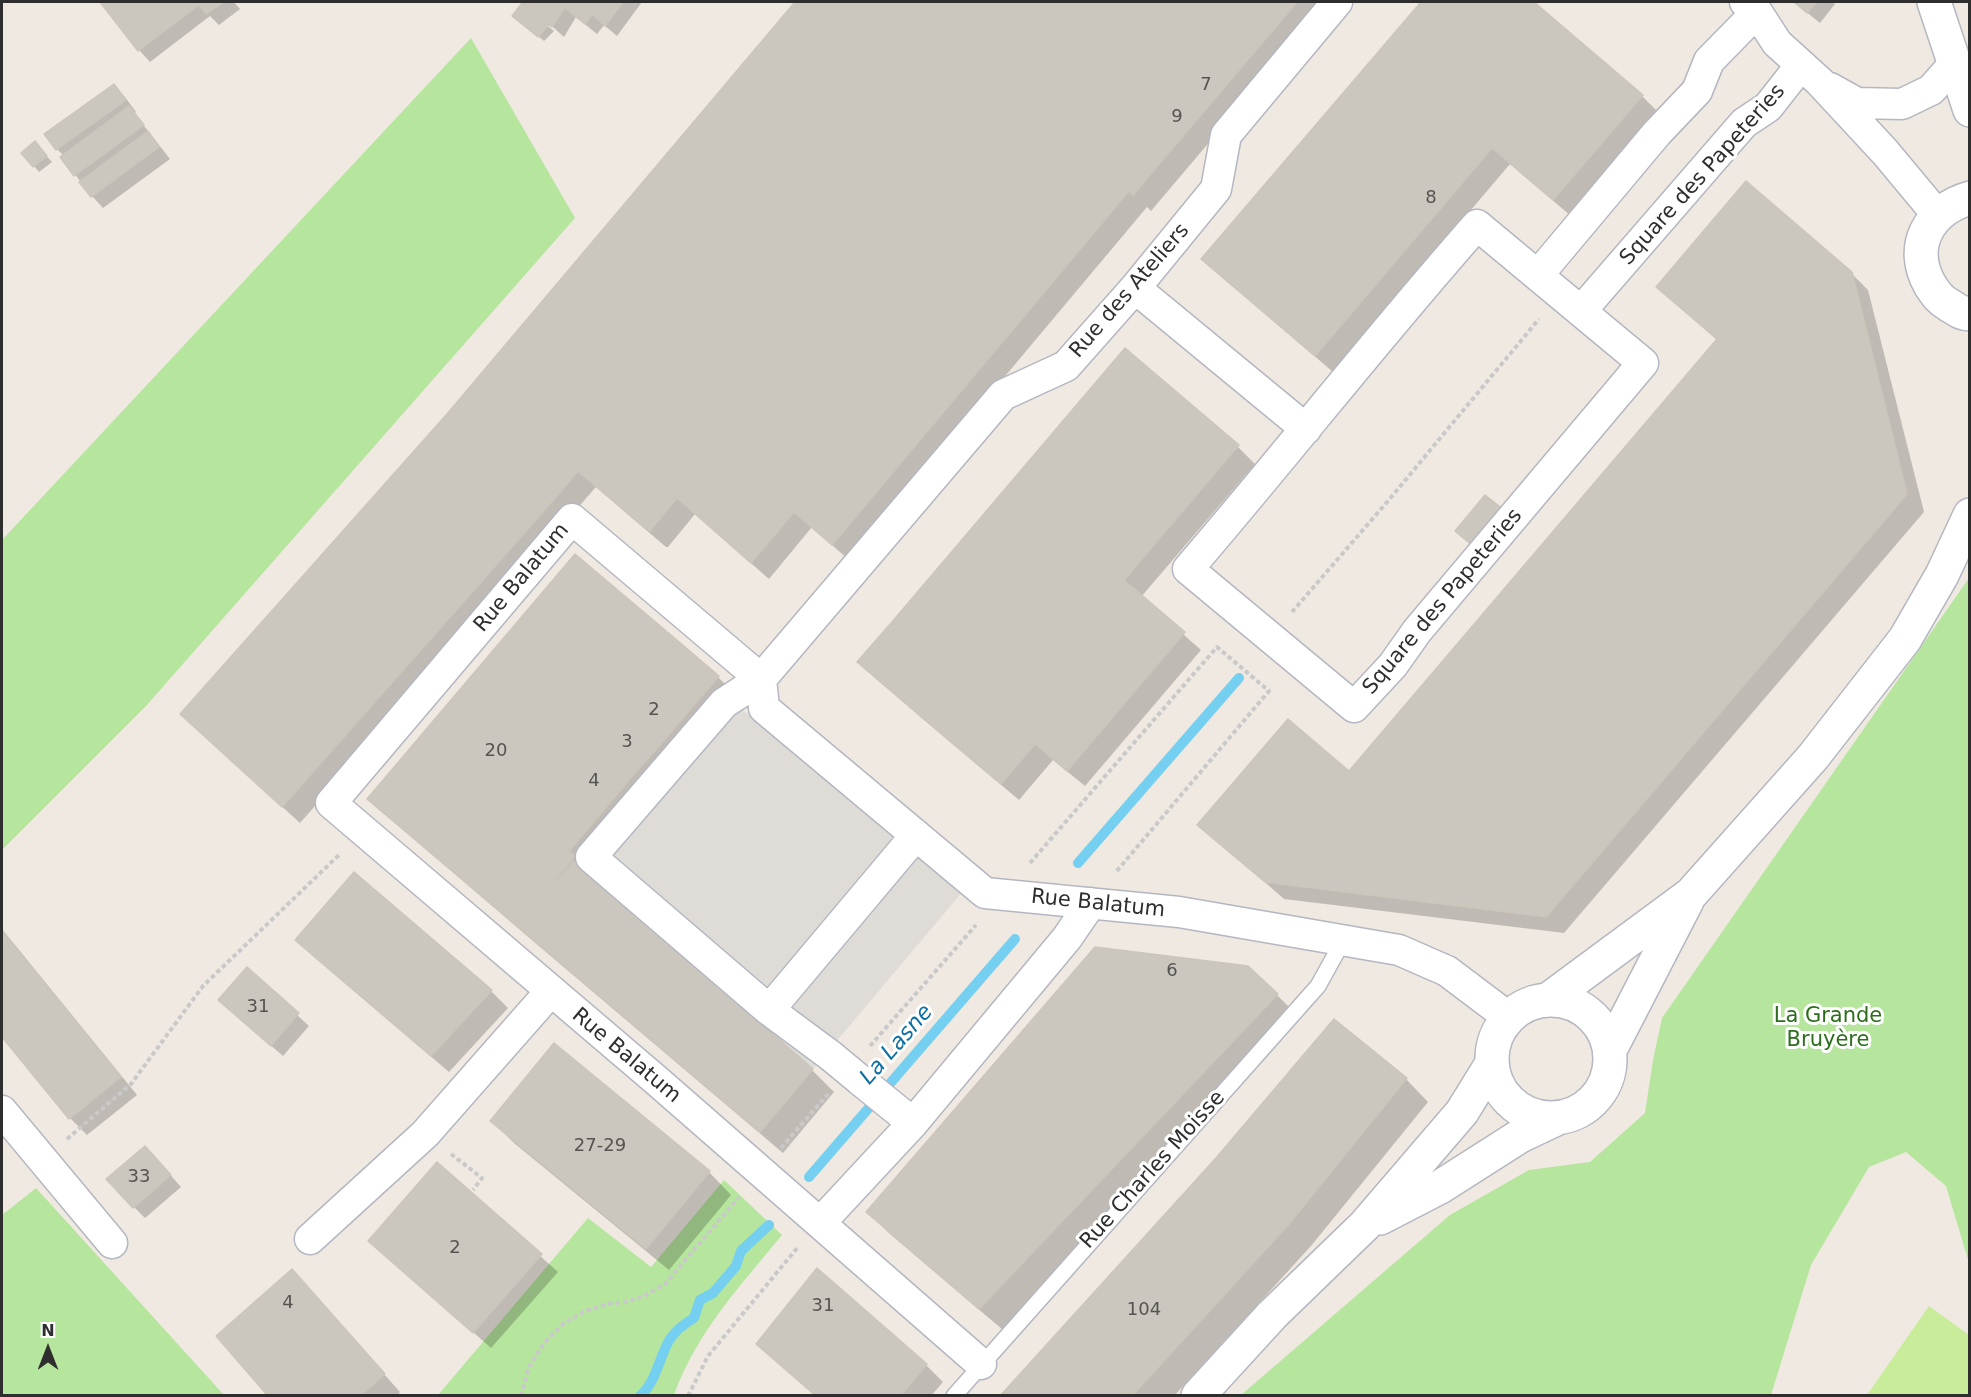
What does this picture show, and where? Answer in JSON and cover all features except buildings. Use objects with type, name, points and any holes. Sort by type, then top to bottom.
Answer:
[{"type":"main road","points":[[1934,2],[1970,110]]},
{"type":"main road","points":[[1970,198],[1950,205],[1936,218],[1924,236],[1920,256],[1924,273],[1938,298],[1963,314],[1970,314]]},
{"type":"main road","points":[[1549,999],[1691,894],[1813,758],[1905,639],[1942,575],[1970,515]]},
{"type":"main road","points":[[1365,1225],[1440,1187],[1520,1136],[1556,1119],[1580,1112],[1598,1096],[1609,1074],[1610,1050],[1691,894]]},
{"type":"main road","points":[[1556,1119],[1526,1113],[1502,1094],[1491,1065],[1492,1048],[1498,1031],[1508,1017],[1520,1008],[1549,999],[1577,1005],[1599,1024],[1610,1050]]},
{"type":"main road","points":[[1198,1395],[1272,1315],[1365,1225],[1462,1112],[1491,1065]]},
{"type":"street","name":"Rue des Ateliers","points":[[769,1010],[591,857],[724,703],[761,680],[1003,396],[1066,366],[1135,288],[1216,189],[1226,135],[1337,2]]},
{"type":"street","points":[[1560,293],[1657,133],[1697,91],[1709,61],[1751,7],[1777,43],[1810,73],[1885,152],[1930,206],[1936,218]]},
{"type":"street","points":[[1810,73],[1857,103],[1902,104],[1931,90],[1955,63]]},
{"type":"street","name":"Square des Papeteries","points":[[1560,293],[1744,123],[1810,73]]},
{"type":"street","name":"Square des Papeteries","points":[[1477,225],[1560,293],[1643,363],[1417,631],[1393,665],[1354,707],[1188,569],[1415,295],[1477,225]]},
{"type":"street","points":[[1135,288],[1306,429]]},
{"type":"street","name":"Rue Balatum","points":[[981,1364],[656,1080],[331,803],[572,519],[761,680],[764,708],[985,893],[1179,912],[1399,950],[1447,971],[1508,1017]]},
{"type":"street","points":[[913,1123],[831,1056],[769,1010],[916,836]]},
{"type":"street","points":[[820,1223],[913,1123],[1067,938],[1091,903]]},
{"type":"street","points":[[310,1239],[425,1134],[550,992]]},
{"type":"street","points":[[2,1111],[112,1243]]},
{"type":"lane","name":"Rue Charles Moisse","points":[[954,1395],[1318,986],[1344,939]]},
{"type":"path","points":[[1243,669],[1388,501],[1560,293]]},
{"type":"path","points":[[42,1161],[131,1084],[203,986],[364,831]]},
{"type":"path","points":[[425,1134],[482,1178],[473,1190]]},
{"type":"path","points":[[521,1395],[529,1366],[544,1343],[564,1323],[585,1311],[607,1304],[626,1302],[646,1295],[665,1284],[761,1171]]},
{"type":"path","points":[[688,1395],[708,1356],[786,1260]]},
{"type":"green space","points":[[471,38],[575,218],[146,706],[2,850],[2,540]]},
{"type":"green space","name":"La Grande Bruyère","points":[[1969,578],[1969,1263],[1946,1186],[1906,1152],[1869,1167],[1811,1265],[1771,1395],[1241,1395],[1450,1215],[1529,1170],[1590,1162],[1645,1113],[1662,1018]]},
{"type":"green space","points":[[724,1180],[782,1235],[707,1330],[683,1372],[674,1395],[438,1395],[588,1218],[651,1267]]},
{"type":"green space","points":[[36,1188],[224,1395],[2,1395],[2,1215]]},
{"type":"green space","points":[[1929,1306],[1969,1335],[1969,1395],[1867,1395]]},
{"type":"shaded area","points":[[722,693],[964,890],[813,1069],[574,861]]},
{"type":"waterway","name":"La Lasne","points":[[1078,863],[1239,678]]},
{"type":"waterway","name":"La Lasne","points":[[809,1177],[1015,939]]},
{"type":"waterway","name":"La Lasne","points":[[640,1396],[652,1380],[673,1335],[694,1318],[700,1300],[713,1293],[736,1266],[741,1251],[769,1225]]}]
